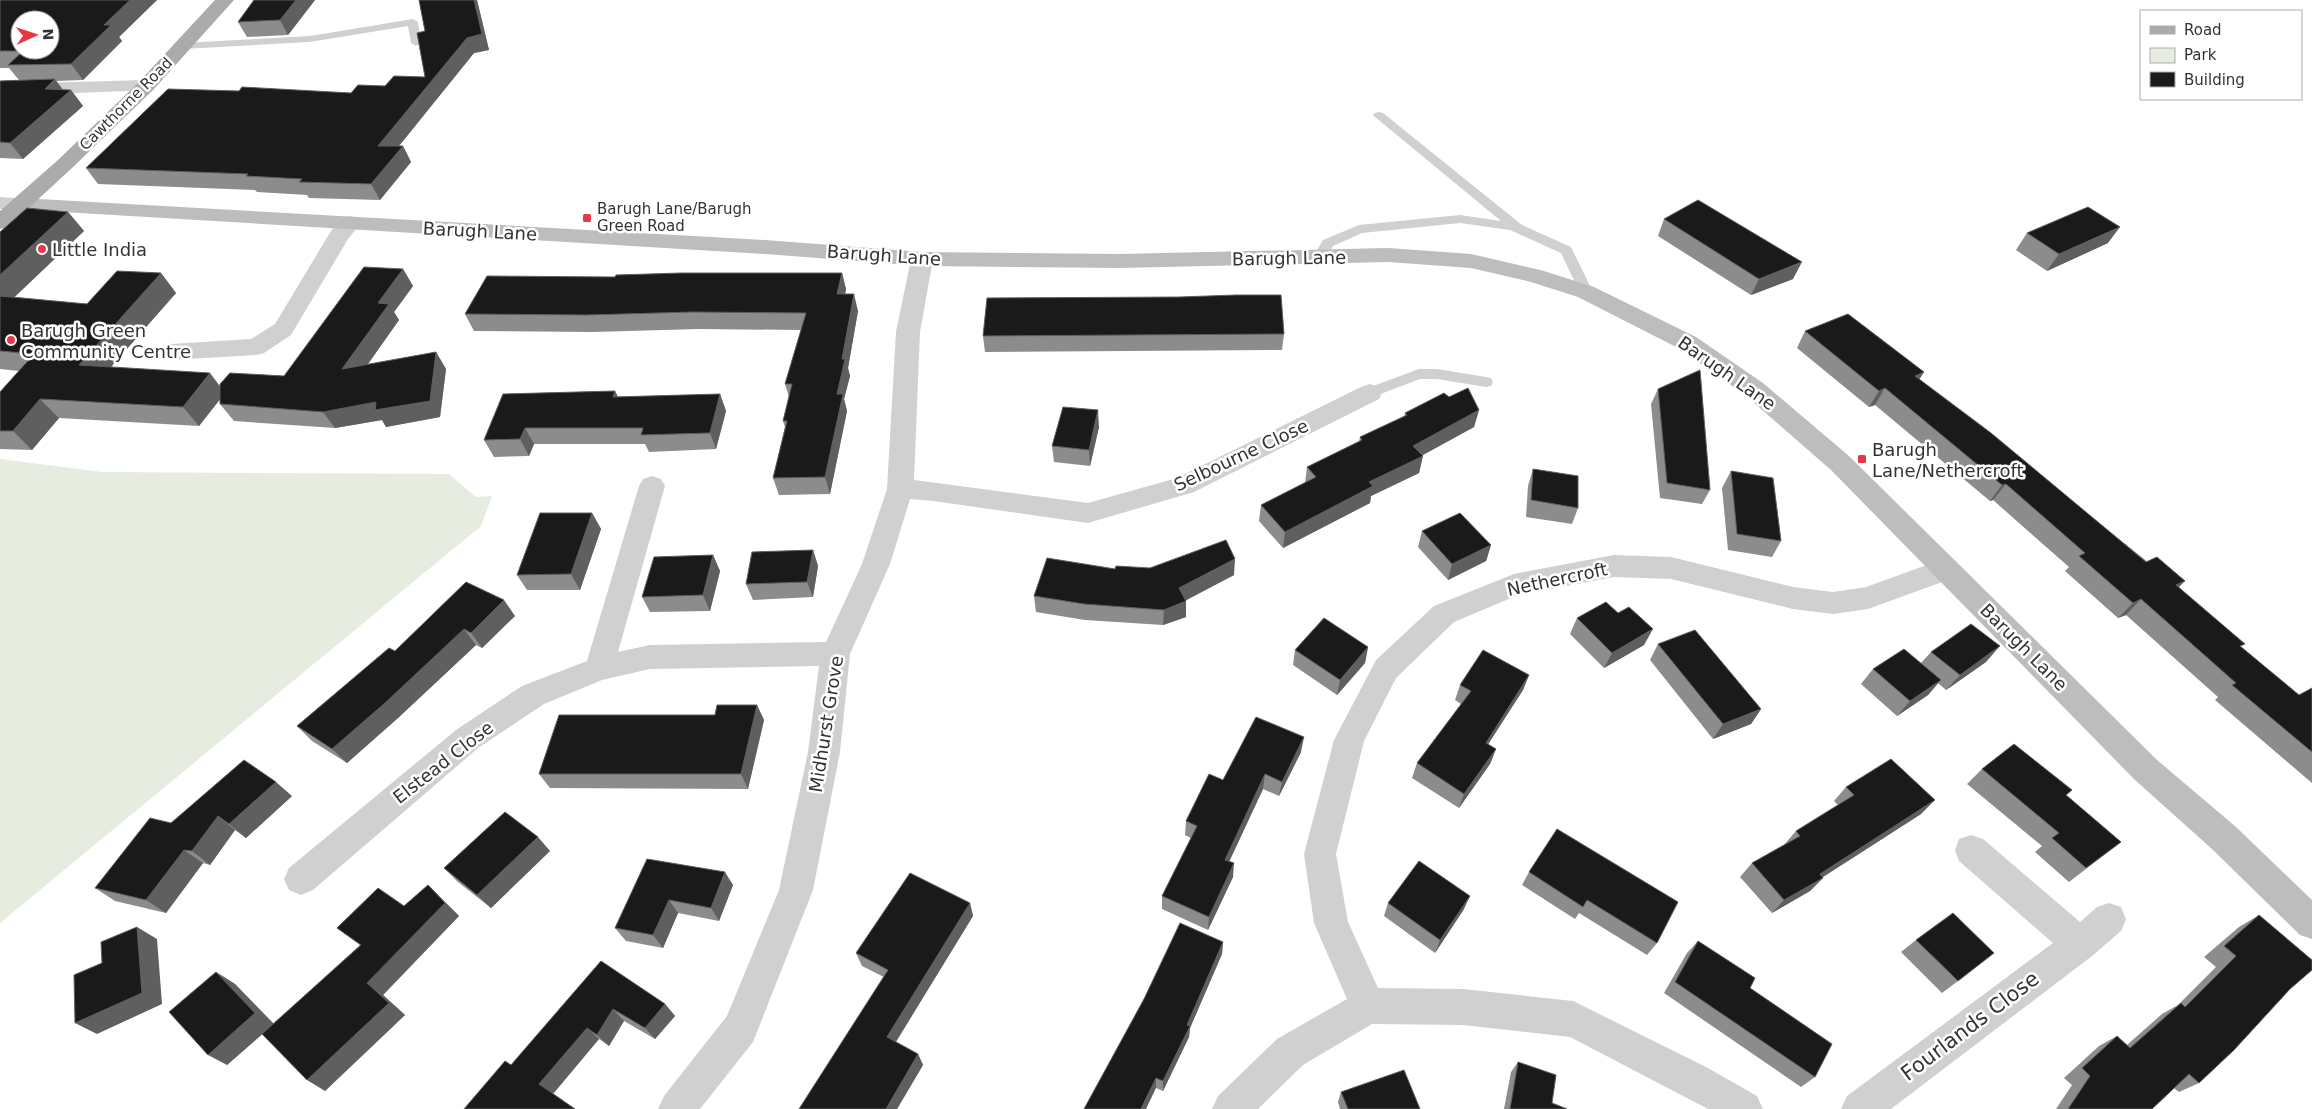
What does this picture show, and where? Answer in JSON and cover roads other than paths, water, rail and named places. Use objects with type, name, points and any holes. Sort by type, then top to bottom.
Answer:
[{"type":"main road","name":"Cawthorne Road","points":[[0,222],[10,203],[146,86],[225,0]]},
{"type":"main road","name":"Barugh Lane","points":[[10,203],[755,246],[922,259],[1119,261],[1388,255],[1471,260],[1536,276],[1586,292],[1688,343],[1754,389],[1840,463],[2146,770],[2224,838],[2312,923]]},
{"type":"street","points":[[0,90],[146,86]]},
{"type":"street","points":[[171,352],[256,347],[283,329],[323,261],[350,223]]},
{"type":"street","name":"Midhurst Grove","points":[[677,1109],[740,1029],[796,890],[824,752],[835,654],[876,564],[900,489],[908,332],[922,259]]},
{"type":"street","name":"Selbourne Close","points":[[900,489],[933,491],[1088,514],[1185,485],[1370,392]]},
{"type":"street","points":[[599,669],[652,486]]},
{"type":"street","name":"Nethercroft","points":[[1368,1006],[1331,923],[1320,854],[1349,740],[1386,669],[1444,614],[1514,585],[1614,566],[1671,568],[1793,598],[1833,603],[1868,598],[1946,569]]},
{"type":"street","name":"Elstead Close","points":[[301,879],[467,739],[533,695],[599,669],[650,657],[835,654]]},
{"type":"street","points":[[1971,850],[2080,944]]},
{"type":"street","name":"Fourlands Close","points":[[1860,1109],[2080,944],[2110,919]]},
{"type":"street","points":[[1231,1109],[1290,1052],[1368,1006],[1463,1007],[1573,1019],[1693,1080],[1744,1109]]},
{"type":"lane","points":[[183,46],[310,39],[413,22],[416,43]]},
{"type":"lane","points":[[1379,115],[1518,229]]},
{"type":"lane","points":[[1320,257],[1328,243],[1359,229],[1460,219],[1518,229],[1566,250],[1586,292]]},
{"type":"lane","points":[[1370,392],[1419,374],[1437,374],[1486,382]]},
{"type":"place","name":"Barugh Lane/Barugh Green Road","points":[[587,218]]},
{"type":"place","name":"Little India","points":[[42,249]]},
{"type":"place","name":"Barugh Green Community Centre","points":[[11,340]]},
{"type":"place","name":"Barugh Lane/Nethercroft","points":[[1862,459]]}]
